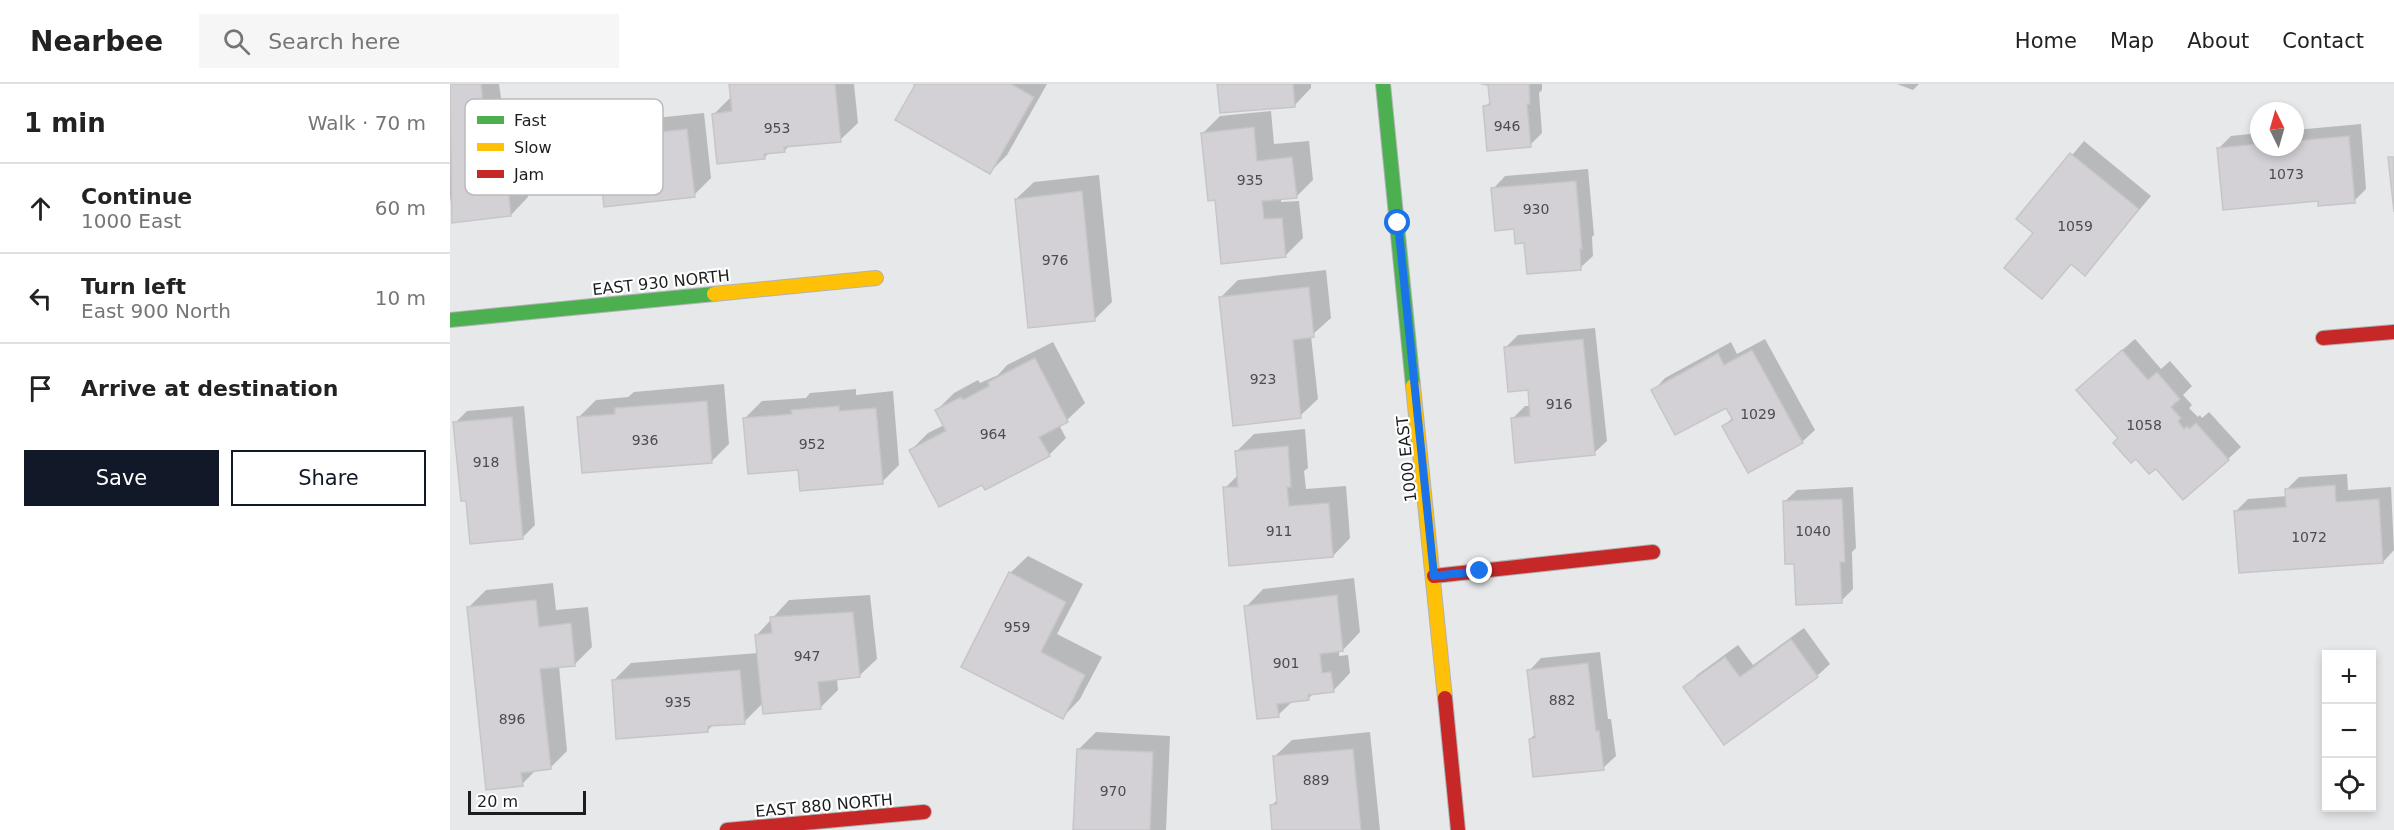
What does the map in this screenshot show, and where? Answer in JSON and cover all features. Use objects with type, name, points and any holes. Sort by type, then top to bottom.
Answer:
[{"type":"street","name":"1000 EAST","points":[[1383,84],[1458,830]]},
{"type":"street","name":"EAST 930 NORTH","points":[[450,320],[876,278]]},
{"type":"street","points":[[2322,338],[2394,332]]},
{"type":"street","points":[[1434,576],[1653,552]]},
{"type":"street","name":"EAST 880 NORTH","points":[[727,830],[924,812]]},
{"type":"building","points":[[450,84],[481,84],[483,99],[465,99],[465,195],[509,195],[511,216],[452,223]]},
{"type":"building","points":[[729,84],[835,84],[841,142],[784,147],[785,152],[764,154],[765,159],[717,164],[712,114],[732,111]]},
{"type":"building","points":[[913,84],[1011,84],[1034,97],[990,174],[895,120],[915,85]]},
{"type":"building","points":[[1217,84],[1293,84],[1295,107],[1220,113]]},
{"type":"building","points":[[1481,84],[1529,84],[1530,104],[1527,104],[1531,147],[1487,151],[1483,106],[1490,105],[1488,85]]},
{"type":"building","points":[[1254,127],[1257,161],[1292,157],[1297,198],[1262,201],[1264,219],[1282,218],[1286,257],[1221,264],[1215,200],[1208,201],[1201,133]]},
{"type":"building","points":[[687,129],[695,197],[604,207],[603,195],[663,195],[663,132]]},
{"type":"building","points":[[2349,136],[2355,203],[2318,206],[2318,201],[2223,210],[2217,148],[2250,145],[2250,156],[2304,156],[2304,140]]},
{"type":"building","points":[[2070,153],[2139,209],[2085,276],[2071,264],[2042,299],[2004,268],[2033,233],[2016,219]]},
{"type":"building","points":[[2388,157],[2394,157],[2394,212]]},
{"type":"building","points":[[1576,181],[1582,249],[1580,249],[1581,270],[1527,274],[1524,243],[1515,244],[1514,229],[1495,231],[1491,188]]},
{"type":"building","points":[[1082,191],[1095,321],[1028,328],[1015,199]]},
{"type":"building","points":[[1309,287],[1314,337],[1293,340],[1301,418],[1233,426],[1219,297]]},
{"type":"building","points":[[1583,339],[1595,455],[1515,463],[1511,418],[1530,416],[1528,390],[1508,392],[1504,347]]},
{"type":"building","points":[[1752,350],[1803,443],[1748,473],[1722,426],[1733,420],[1726,408],[1675,435],[1651,390],[1718,353],[1724,365]]},
{"type":"building","points":[[2122,350],[2148,380],[2157,372],[2180,399],[2171,407],[2181,418],[2178,421],[2184,429],[2187,426],[2189,429],[2196,423],[2229,460],[2183,500],[2156,469],[2149,474],[2136,459],[2131,463],[2113,443],[2118,438],[2076,390]]},
{"type":"building","points":[[1035,358],[1068,422],[1039,437],[1050,456],[985,490],[982,485],[939,507],[909,450],[946,431],[935,410],[961,397],[963,400],[989,386],[988,382]]},
{"type":"building","points":[[707,401],[712,463],[582,473],[577,417],[615,414],[615,408]]},
{"type":"building","points":[[839,406],[839,411],[876,408],[883,484],[800,491],[798,470],[748,474],[743,418],[792,414],[791,410]]},
{"type":"building","points":[[512,417],[523,539],[470,544],[466,501],[461,501],[453,422]]},
{"type":"building","points":[[1288,446],[1291,487],[1287,487],[1289,506],[1329,503],[1333,557],[1229,566],[1223,487],[1238,487],[1235,451]]},
{"type":"building","points":[[2335,485],[2336,502],[2379,499],[2383,563],[2239,573],[2234,511],[2286,507],[2285,489]]},
{"type":"building","points":[[1842,499],[1845,562],[1840,562],[1842,603],[1796,605],[1794,564],[1785,564],[1783,501]]},
{"type":"building","points":[[1009,572],[1066,602],[1041,652],[1085,675],[1063,719],[961,667]]},
{"type":"building","points":[[1337,595],[1343,651],[1320,654],[1322,673],[1331,672],[1334,692],[1308,695],[1309,700],[1277,704],[1279,717],[1257,719],[1244,606]]},
{"type":"building","points":[[536,600],[539,627],[571,623],[575,666],[540,669],[551,769],[521,773],[523,786],[486,790],[467,607]]},
{"type":"building","points":[[853,612],[860,677],[818,682],[821,709],[763,714],[755,635],[772,633],[770,617]]},
{"type":"building","points":[[1791,639],[1818,677],[1724,745],[1683,687],[1725,657],[1740,677]]},
{"type":"building","points":[[1588,663],[1596,731],[1599,731],[1604,770],[1533,777],[1529,739],[1535,738],[1527,670]]},
{"type":"building","points":[[740,670],[745,724],[708,726],[708,732],[616,739],[612,680]]},
{"type":"building","points":[[1077,749],[1153,752],[1150,830],[1073,830]]},
{"type":"building","points":[[1353,749],[1361,830],[1272,830],[1270,805],[1277,804],[1273,756]]},
{"type":"traffic: fast","points":[[1383,84],[1413,386]]},
{"type":"traffic: fast","points":[[450,320],[714,294]]},
{"type":"traffic: slow","points":[[714,294],[876,278]]},
{"type":"traffic: slow","points":[[1413,386],[1445,698]]},
{"type":"traffic: jam","points":[[2323,338],[2394,332]]},
{"type":"traffic: jam","points":[[1434,576],[1653,552]]},
{"type":"traffic: jam","points":[[1445,698],[1458,830]]},
{"type":"traffic: jam","points":[[727,830],[924,812]]},
{"type":"route","points":[[1398,223],[1434,576],[1480,571]]}]
